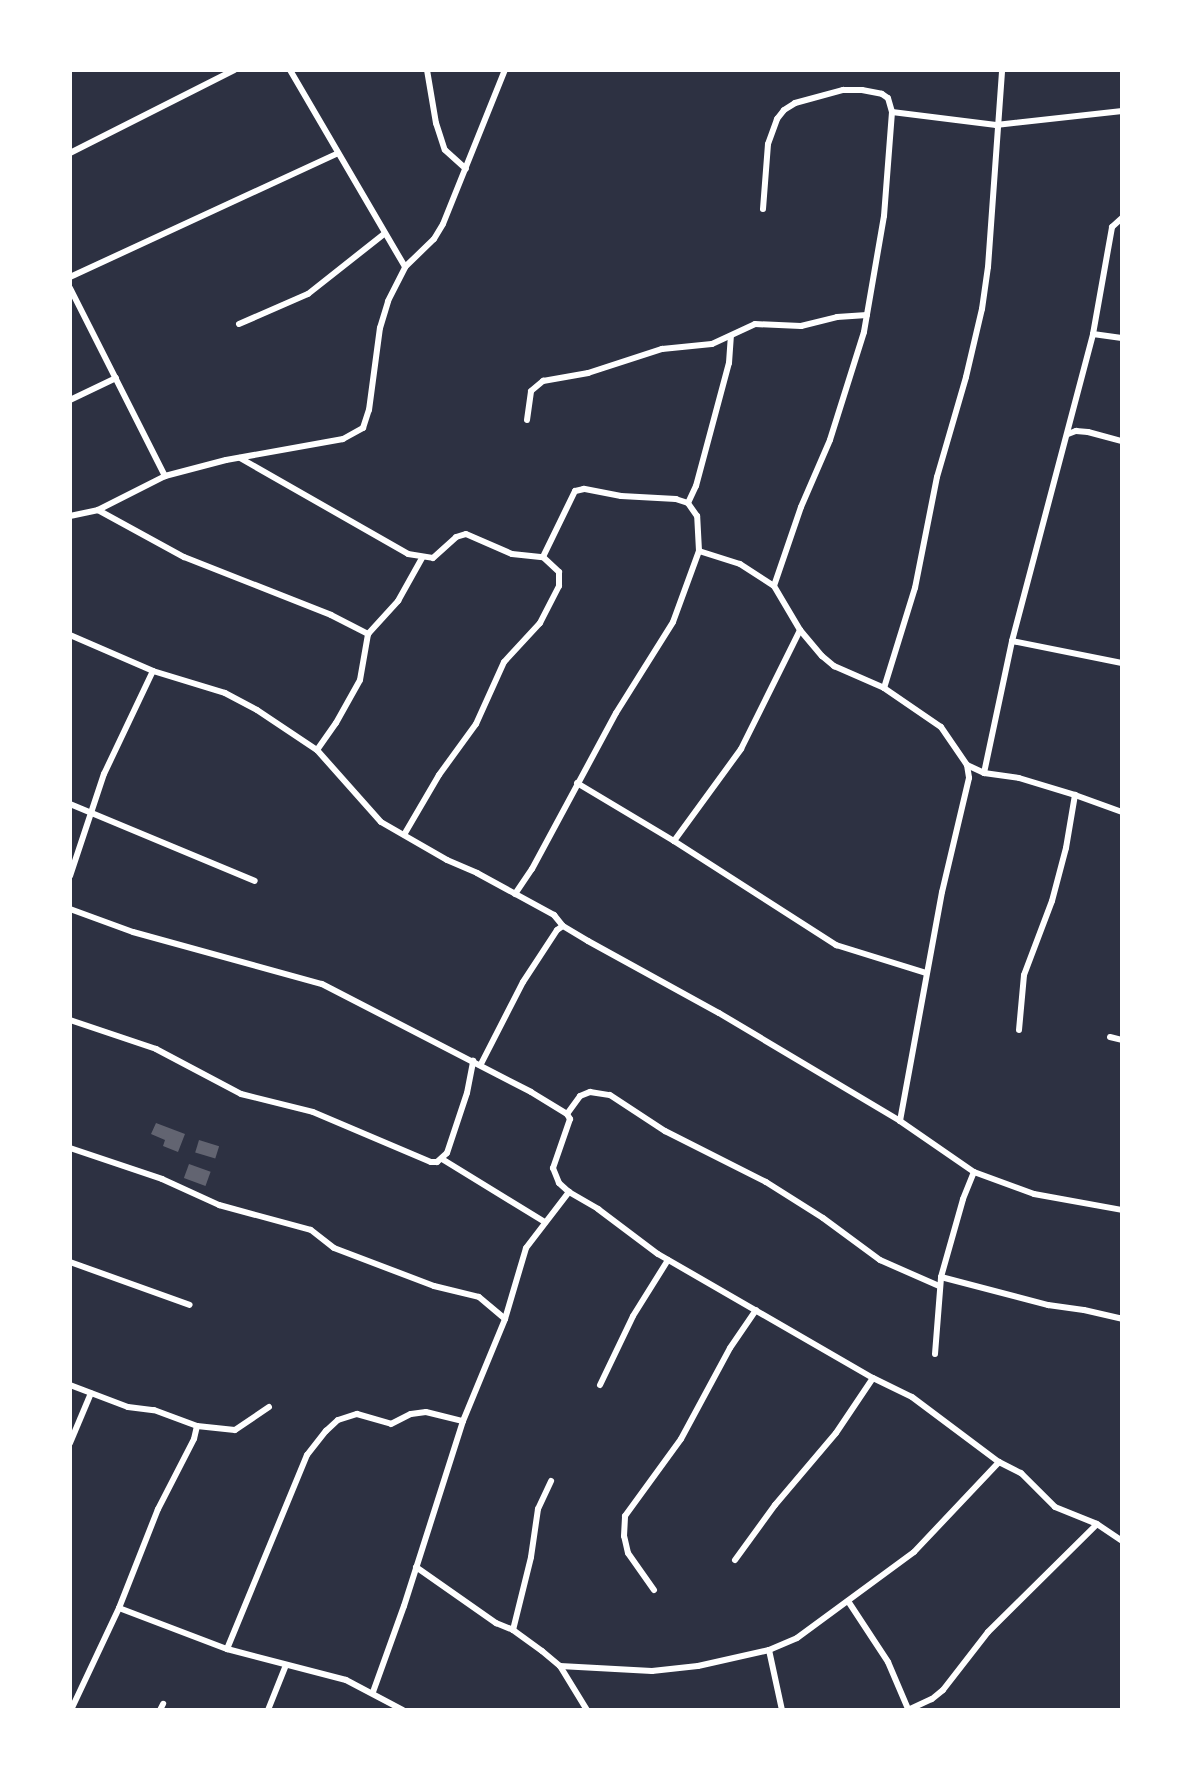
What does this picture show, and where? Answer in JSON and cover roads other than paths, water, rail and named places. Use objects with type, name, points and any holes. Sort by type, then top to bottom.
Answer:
[{"type":"street","points":[[70,153],[234,70]]},
{"type":"street","points":[[290,70],[336,154],[405,267]]},
{"type":"street","points":[[427,70],[436,123],[445,150],[466,169]]},
{"type":"street","points":[[70,516],[98,510],[165,476],[240,458],[343,439],[363,428],[369,410],[380,328],[388,301],[405,267],[434,239],[466,169],[505,70]]},
{"type":"street","points":[[885,688],[915,588],[937,477],[966,377],[982,309],[988,267],[996,125],[1002,70]]},
{"type":"street","points":[[763,209],[768,144],[777,119],[784,110],[795,103],[822,95],[862,90],[882,94],[888,98],[892,112],[884,216],[867,315],[855,365],[830,440],[801,507],[774,586]]},
{"type":"street","points":[[892,112],[996,125],[1122,111]]},
{"type":"street","points":[[70,277],[336,154]]},
{"type":"street","points":[[984,773],[1012,641],[1094,334],[1112,228],[1122,218]]},
{"type":"street","points":[[239,324],[308,294],[384,234]]},
{"type":"street","points":[[70,288],[165,476]]},
{"type":"street","points":[[527,420],[531,391],[543,381],[588,373],[662,349],[712,344],[755,324],[801,326],[837,317],[867,315]]},
{"type":"street","points":[[1094,334],[1122,338]]},
{"type":"street","points":[[688,503],[696,486],[729,363],[730,337]]},
{"type":"street","points":[[70,400],[116,378]]},
{"type":"street","points":[[1068,434],[1076,431],[1088,432],[1122,441]]},
{"type":"street","points":[[240,458],[398,549],[422,558],[433,558],[456,537],[466,534],[512,554],[543,557],[558,573],[559,586],[554,599],[540,622],[504,662],[476,724],[439,774],[404,835]]},
{"type":"street","points":[[514,894],[532,869],[616,713],[673,622],[699,551],[699,523],[688,503],[655,496],[621,496],[584,489],[575,491],[543,557]]},
{"type":"street","points":[[98,510],[184,557],[331,615],[368,634]]},
{"type":"street","points":[[699,551],[740,564],[774,586],[800,630],[834,666],[885,688],[941,727],[968,765],[984,773],[1019,778],[1122,812]]},
{"type":"street","points":[[317,750],[360,680],[368,634],[398,601],[422,558]]},
{"type":"street","points":[[674,841],[736,756],[800,630]]},
{"type":"street","points":[[70,635],[153,671],[225,693],[257,710],[317,750],[381,822],[554,915],[563,926],[719,1013],[900,1121],[974,1172],[1034,1194],[1122,1210]]},
{"type":"street","points":[[1012,641],[1122,663]]},
{"type":"street","points":[[70,876],[104,774],[153,671]]},
{"type":"street","points":[[900,1121],[942,892],[969,778],[968,765]]},
{"type":"street","points":[[577,783],[674,841],[836,945],[926,973]]},
{"type":"street","points":[[1019,1030],[1024,975],[1052,901],[1066,848],[1075,795]]},
{"type":"street","points":[[70,804],[92,811],[255,881]]},
{"type":"street","points":[[70,909],[133,932],[322,984],[481,1064],[567,1114],[571,1122],[553,1168],[559,1183],[569,1192],[598,1209],[668,1260],[873,1378],[912,1397],[999,1462],[1021,1473],[1055,1507],[1097,1524],[1122,1541]]},
{"type":"street","points":[[481,1064],[523,982],[557,930],[563,926]]},
{"type":"street","points":[[70,1020],[156,1049],[241,1094],[313,1112],[431,1162],[442,1159],[447,1153],[468,1093],[473,1061]]},
{"type":"street","points":[[1110,1037],[1122,1040]]},
{"type":"street","points":[[567,1114],[580,1096],[590,1092],[610,1095],[665,1131],[766,1182],[823,1218],[880,1260],[939,1286]]},
{"type":"street","points":[[70,1148],[162,1179],[219,1205],[311,1230],[334,1248],[434,1286],[479,1297],[505,1319]]},
{"type":"street","points":[[442,1159],[545,1222]]},
{"type":"street","points":[[935,1354],[941,1276],[963,1199],[974,1172]]},
{"type":"street","points":[[373,1692],[463,1421],[505,1319],[526,1248],[569,1192]]},
{"type":"street","points":[[600,1385],[633,1316],[668,1260]]},
{"type":"street","points":[[70,1262],[190,1305]]},
{"type":"street","points":[[941,1276],[1048,1305],[1122,1319]]},
{"type":"street","points":[[654,1590],[628,1553],[624,1536],[625,1516],[681,1439],[730,1348],[756,1310]]},
{"type":"street","points":[[735,1560],[775,1505],[836,1433],[873,1378]]},
{"type":"street","points":[[70,1385],[128,1407],[154,1410],[197,1426],[235,1430],[269,1407]]},
{"type":"street","points":[[70,1443],[91,1393]]},
{"type":"street","points":[[227,1649],[308,1455],[326,1431],[338,1420],[357,1414],[391,1424],[411,1414],[426,1412],[463,1421]]},
{"type":"street","points":[[71,1710],[118,1608],[158,1509],[194,1439],[197,1426]]},
{"type":"street","points":[[560,1666],[652,1671],[698,1666],[769,1650],[818,1625],[914,1552],[999,1462]]},
{"type":"street","points":[[513,1630],[531,1557],[538,1509],[551,1481]]},
{"type":"street","points":[[848,1601],[888,1662],[908,1709],[922,1708],[942,1690],[988,1632],[1097,1524]]},
{"type":"street","points":[[416,1567],[496,1623],[513,1630],[560,1666],[587,1710]]},
{"type":"street","points":[[118,1608],[227,1649],[346,1680],[373,1692],[403,1710]]},
{"type":"street","points":[[769,1650],[782,1710]]},
{"type":"street","points":[[268,1710],[286,1665]]}]
